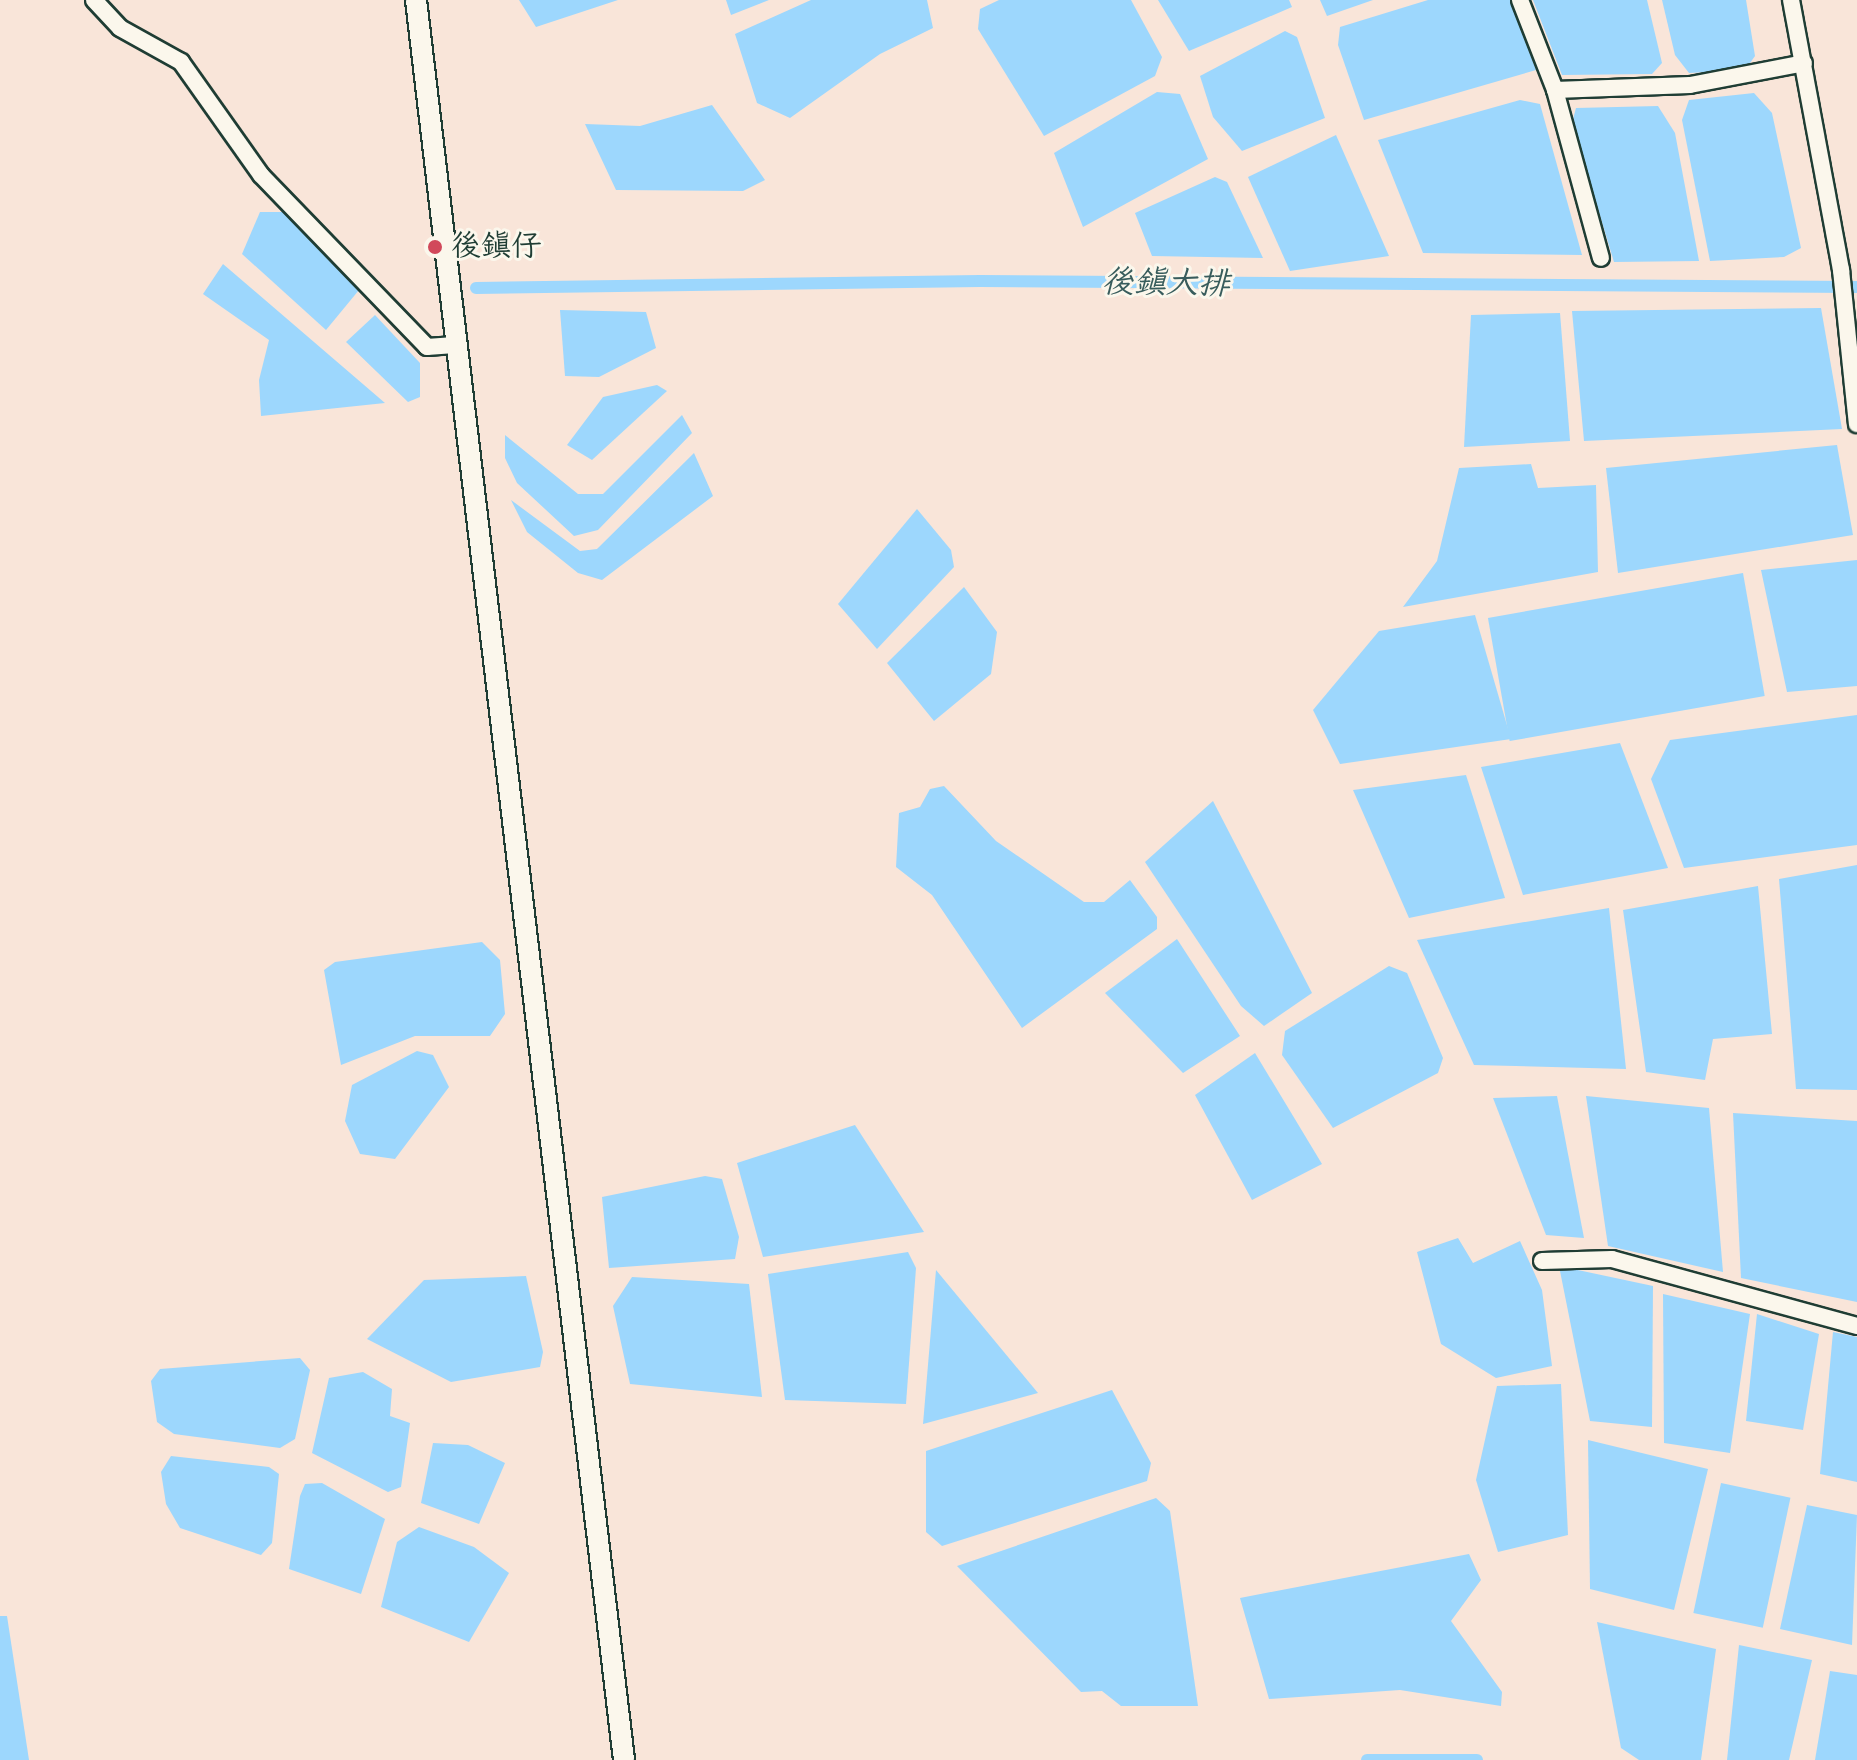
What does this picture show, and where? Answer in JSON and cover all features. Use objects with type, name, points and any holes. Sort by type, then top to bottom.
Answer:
[{"type":"main road","points":[[416,0],[624,1760]]},
{"type":"street","points":[[94,0],[120,28],[181,62],[261,175],[427,347],[458,345]]},
{"type":"street","points":[[1520,0],[1555,90],[1601,258]]},
{"type":"street","points":[[1791,0],[1841,270],[1857,424]]},
{"type":"street","points":[[1555,90],[1690,85],[1804,63]]},
{"type":"street","points":[[1542,1261],[1612,1259],[1857,1326]]},
{"type":"water","points":[[519,0],[618,0],[536,27]]},
{"type":"water","points":[[726,0],[769,0],[731,15]]},
{"type":"water","points":[[811,0],[927,0],[933,28],[880,54],[790,118],[757,103],[735,34]]},
{"type":"water","points":[[999,0],[1131,0],[1162,57],[1155,76],[1044,136],[978,29],[980,9]]},
{"type":"water","points":[[1158,0],[1289,0],[1292,7],[1189,51]]},
{"type":"water","points":[[1320,0],[1373,0],[1327,16]]},
{"type":"water","points":[[1428,0],[1513,0],[1536,70],[1364,120],[1338,45],[1340,27]]},
{"type":"water","points":[[1533,0],[1647,0],[1662,63],[1652,74],[1562,75]]},
{"type":"water","points":[[1662,0],[1746,0],[1755,56],[1745,70],[1689,73],[1675,55]]},
{"type":"water","points":[[1285,31],[1297,37],[1325,118],[1242,151],[1213,117],[1200,76]]},
{"type":"water","points":[[1157,92],[1180,94],[1208,159],[1083,227],[1054,153]]},
{"type":"water","points":[[1754,93],[1772,113],[1801,248],[1784,257],[1710,261],[1682,120],[1689,100]]},
{"type":"water","points":[[1520,100],[1540,104],[1582,255],[1423,253],[1378,140]]},
{"type":"water","points":[[712,105],[765,180],[743,191],[616,190],[585,124],[640,126]]},
{"type":"water","points":[[1658,106],[1675,133],[1699,261],[1614,262],[1572,123],[1576,108]]},
{"type":"water","points":[[1336,135],[1389,256],[1290,271],[1248,177]]},
{"type":"water","points":[[1215,177],[1227,182],[1263,258],[1152,256],[1135,213]]},
{"type":"water","points":[[260,212],[283,212],[359,290],[326,330],[242,254]]},
{"type":"water","points":[[223,264],[385,403],[261,416],[259,380],[269,340],[203,294]]},
{"type":"water","points":[[1821,308],[1842,429],[1584,441],[1572,311]]},
{"type":"water","points":[[560,310],[646,312],[656,348],[599,377],[565,376]]},
{"type":"water","points":[[1560,313],[1570,441],[1464,447],[1471,315]]},
{"type":"water","points":[[375,315],[420,363],[420,397],[408,402],[346,342]]},
{"type":"water","points":[[657,385],[667,391],[592,460],[567,445],[603,397]]},
{"type":"water","points":[[682,415],[692,433],[598,530],[574,536],[517,483],[505,458],[505,435],[578,494],[603,494]]},
{"type":"water","points":[[1837,445],[1853,535],[1618,573],[1606,468]]},
{"type":"water","points":[[694,453],[713,496],[602,580],[578,573],[527,532],[511,500],[580,551],[597,549]]},
{"type":"water","points":[[1531,464],[1538,488],[1596,485],[1598,572],[1403,607],[1437,561],[1459,468]]},
{"type":"water","points":[[917,509],[951,550],[954,567],[877,649],[838,604]]},
{"type":"water","points":[[1857,560],[1857,686],[1787,692],[1761,570]]},
{"type":"water","points":[[1743,573],[1765,696],[1510,741],[1488,618]]},
{"type":"water","points":[[964,587],[997,632],[991,674],[934,721],[887,663]]},
{"type":"water","points":[[1475,615],[1511,739],[1340,764],[1313,710],[1379,631]]},
{"type":"water","points":[[1857,715],[1857,845],[1684,868],[1651,779],[1670,740]]},
{"type":"water","points":[[1620,743],[1668,868],[1523,895],[1481,767]]},
{"type":"water","points":[[1466,775],[1505,898],[1409,918],[1353,790]]},
{"type":"water","points":[[944,786],[996,841],[1084,902],[1104,902],[1130,880],[1157,917],[1157,929],[1022,1028],[932,895],[896,867],[899,813],[920,807],[930,789]]},
{"type":"water","points":[[1213,801],[1312,993],[1264,1026],[1241,1006],[1145,862]]},
{"type":"water","points":[[1857,865],[1857,1090],[1796,1089],[1779,879]]},
{"type":"water","points":[[1758,886],[1772,1034],[1713,1039],[1705,1080],[1646,1072],[1623,910]]},
{"type":"water","points":[[1609,908],[1626,1069],[1474,1065],[1417,940]]},
{"type":"water","points":[[1177,939],[1240,1036],[1183,1073],[1105,993]]},
{"type":"water","points":[[482,942],[500,960],[505,1014],[490,1036],[415,1036],[341,1065],[324,970],[335,962]]},
{"type":"water","points":[[1389,966],[1407,973],[1443,1058],[1438,1073],[1333,1128],[1282,1055],[1285,1031]]},
{"type":"water","points":[[417,1051],[433,1055],[449,1087],[395,1159],[360,1154],[345,1121],[352,1085]]},
{"type":"water","points":[[1255,1053],[1322,1164],[1252,1200],[1195,1095]]},
{"type":"water","points":[[1557,1096],[1584,1238],[1546,1235],[1493,1098]]},
{"type":"water","points":[[1586,1096],[1709,1108],[1723,1272],[1608,1246]]},
{"type":"water","points":[[1733,1113],[1857,1121],[1857,1302],[1741,1278]]},
{"type":"water","points":[[855,1125],[924,1232],[763,1257],[737,1163]]},
{"type":"water","points":[[705,1176],[722,1179],[739,1237],[735,1259],[609,1268],[602,1197]]},
{"type":"water","points":[[1458,1238],[1473,1263],[1520,1241],[1542,1290],[1552,1366],[1496,1378],[1441,1344],[1417,1252]]},
{"type":"water","points":[[908,1252],[916,1268],[906,1404],[785,1400],[768,1274]]},
{"type":"water","points":[[1559,1266],[1653,1286],[1652,1427],[1590,1421]]},
{"type":"water","points":[[936,1270],[1038,1393],[923,1424]]},
{"type":"water","points":[[526,1276],[543,1352],[540,1367],[451,1382],[367,1339],[424,1280]]},
{"type":"water","points":[[632,1277],[749,1284],[762,1397],[630,1384],[613,1306]]},
{"type":"water","points":[[1663,1294],[1750,1314],[1730,1453],[1664,1443]]},
{"type":"water","points":[[1757,1314],[1819,1334],[1803,1430],[1746,1421]]},
{"type":"water","points":[[1833,1332],[1857,1337],[1857,1482],[1820,1474]]},
{"type":"water","points":[[300,1358],[310,1370],[295,1439],[280,1448],[174,1434],[157,1422],[151,1381],[160,1369]]},
{"type":"water","points":[[363,1372],[392,1389],[390,1416],[410,1423],[401,1487],[388,1492],[312,1453],[329,1378]]},
{"type":"water","points":[[1561,1384],[1568,1535],[1498,1552],[1476,1480],[1497,1386]]},
{"type":"water","points":[[1112,1390],[1151,1463],[1147,1481],[942,1546],[926,1532],[926,1451]]},
{"type":"water","points":[[1588,1440],[1708,1469],[1674,1610],[1590,1589]]},
{"type":"water","points":[[433,1443],[468,1445],[505,1463],[479,1524],[421,1503]]},
{"type":"water","points":[[171,1456],[269,1467],[279,1474],[272,1543],[261,1555],[180,1528],[166,1504],[161,1472]]},
{"type":"water","points":[[322,1483],[385,1519],[361,1594],[289,1569],[300,1496],[305,1484]]},
{"type":"water","points":[[1721,1483],[1790,1498],[1763,1628],[1693,1613]]},
{"type":"water","points":[[1156,1498],[1170,1511],[1198,1706],[1121,1706],[1102,1691],[1081,1692],[957,1566]]},
{"type":"water","points":[[1807,1505],[1857,1515],[1852,1645],[1780,1629]]},
{"type":"water","points":[[419,1527],[474,1547],[509,1573],[469,1642],[381,1607],[397,1542]]},
{"type":"water","points":[[1469,1554],[1481,1580],[1451,1621],[1502,1692],[1501,1706],[1400,1690],[1269,1699],[1240,1598]]},
{"type":"water","points":[[0,1616],[7,1616],[29,1760],[0,1760]]},
{"type":"water","points":[[1597,1622],[1716,1649],[1701,1760],[1639,1760],[1621,1748]]},
{"type":"water","points":[[1739,1645],[1812,1660],[1789,1760],[1727,1760]]},
{"type":"water","points":[[1830,1671],[1857,1675],[1857,1760],[1815,1760]]},
{"type":"waterway","name":"後鎮大排","points":[[476,288],[980,281],[1857,287]]},
{"type":"waterway","points":[[1367,1760],[1477,1760]]},
{"type":"place","name":"後鎮仔","points":[[435,247]]}]
